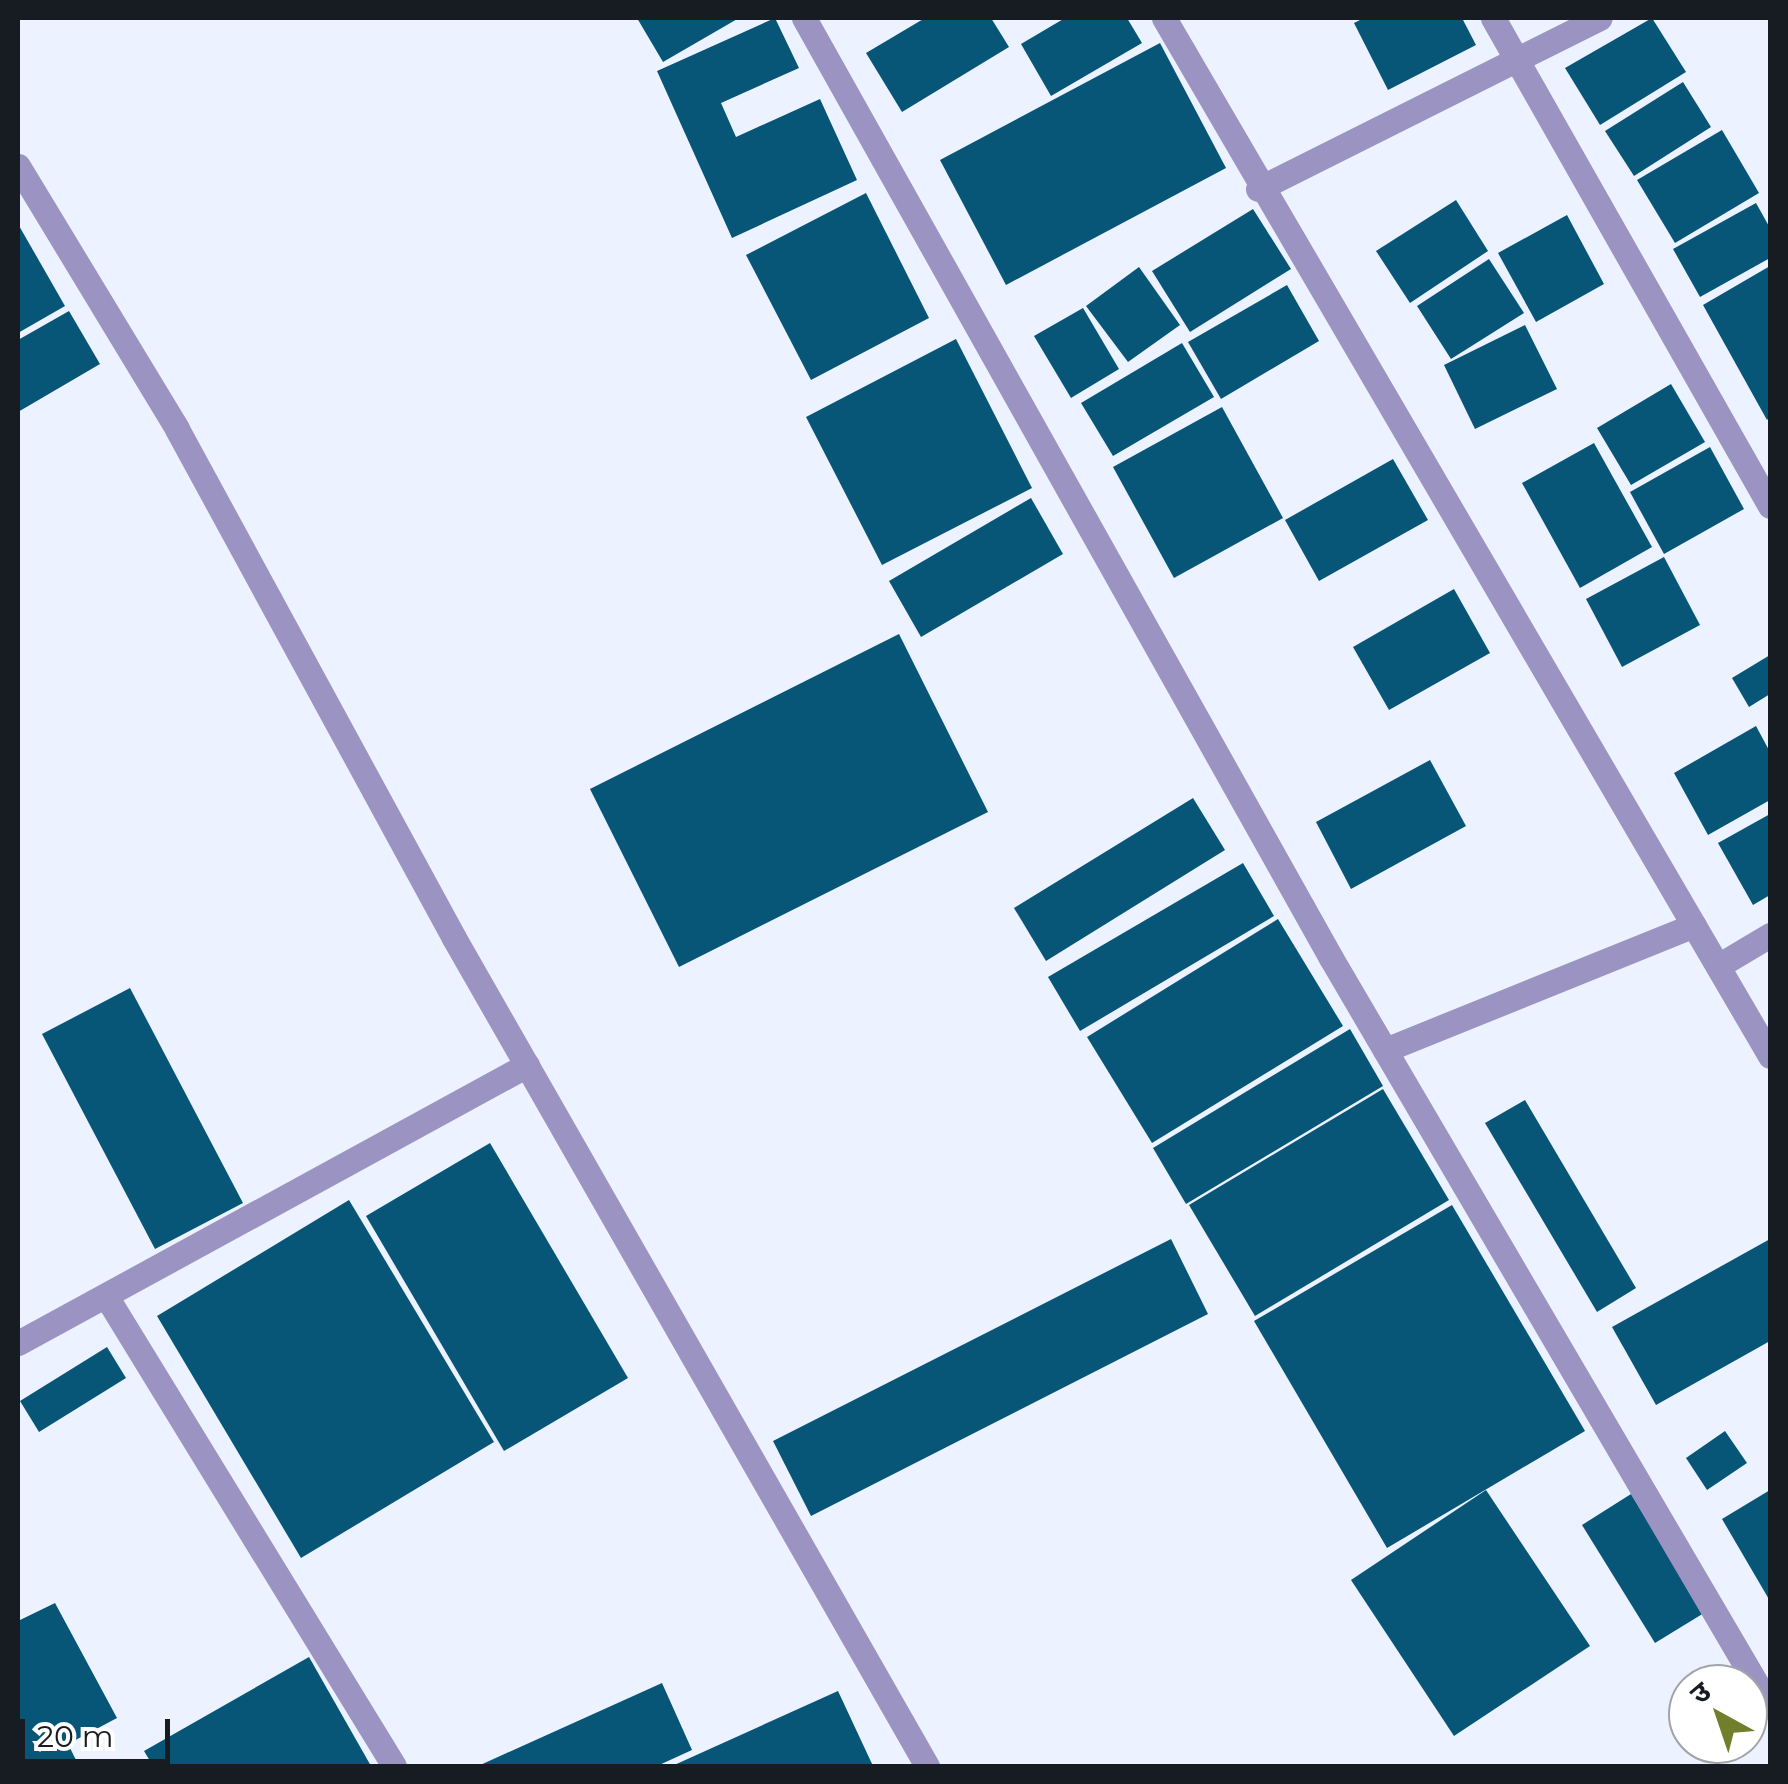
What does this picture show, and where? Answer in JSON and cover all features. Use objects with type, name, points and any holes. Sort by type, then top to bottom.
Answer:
[{"type":"street","points":[[804,18],[1385,1050],[1770,1706]]},
{"type":"street","points":[[1164,18],[1258,189],[1770,1056]]},
{"type":"street","points":[[1493,18],[1770,506]]},
{"type":"street","points":[[1258,189],[1518,63],[1600,18]]},
{"type":"street","points":[[18,166],[177,429],[527,1066],[926,1766]]},
{"type":"street","points":[[1385,1050],[1694,925]]},
{"type":"street","points":[[1718,966],[1770,935]]},
{"type":"street","points":[[18,1343],[527,1066]]},
{"type":"street","points":[[106,1296],[394,1766]]},
{"type":"building","points":[[637,18],[739,18],[663,62]]},
{"type":"building","points":[[775,18],[799,68],[721,103],[736,137],[820,99],[857,180],[732,238],[657,71]]},
{"type":"building","points":[[925,18],[991,18],[1009,47],[902,112],[866,53]]},
{"type":"building","points":[[1065,18],[1127,18],[1142,43],[1051,96],[1021,44]]},
{"type":"building","points":[[1364,18],[1462,18],[1476,45],[1388,90],[1354,23]]},
{"type":"building","points":[[1652,18],[1686,72],[1600,125],[1565,68]]},
{"type":"building","points":[[1160,43],[1226,168],[1006,285],[940,160]]},
{"type":"building","points":[[1683,82],[1711,127],[1634,176],[1605,131]]},
{"type":"building","points":[[1722,130],[1759,193],[1675,243],[1637,180]]},
{"type":"building","points":[[866,193],[929,318],[811,380],[746,255]]},
{"type":"building","points":[[1456,200],[1488,251],[1410,303],[1376,251]]},
{"type":"building","points":[[1756,203],[1770,228],[1770,258],[1700,297],[1673,249]]},
{"type":"building","points":[[1253,209],[1291,269],[1190,332],[1152,271]]},
{"type":"building","points":[[1567,215],[1604,284],[1536,322],[1498,253]]},
{"type":"building","points":[[18,224],[65,306],[18,333]]},
{"type":"building","points":[[1489,259],[1524,313],[1451,359],[1417,306]]},
{"type":"building","points":[[1770,266],[1770,417],[1767,420],[1703,305]]},
{"type":"building","points":[[1139,267],[1180,325],[1128,362],[1086,306]]},
{"type":"building","points":[[1287,285],[1319,341],[1221,399],[1188,342]]},
{"type":"building","points":[[1083,308],[1119,369],[1071,398],[1034,336]]},
{"type":"building","points":[[69,311],[100,364],[18,412],[18,340]]},
{"type":"building","points":[[1525,325],[1557,389],[1475,429],[1444,365]]},
{"type":"building","points":[[956,339],[1032,488],[882,565],[806,417]]},
{"type":"building","points":[[1182,343],[1214,397],[1113,456],[1081,403]]},
{"type":"building","points":[[1671,384],[1705,442],[1631,485],[1597,428]]},
{"type":"building","points":[[1222,407],[1283,518],[1174,578],[1113,467]]},
{"type":"building","points":[[1594,443],[1652,547],[1580,588],[1522,483]]},
{"type":"building","points":[[1710,447],[1744,509],[1664,554],[1630,492]]},
{"type":"building","points":[[1393,459],[1428,520],[1319,581],[1285,520]]},
{"type":"building","points":[[1031,498],[1063,554],[921,637],[889,581]]},
{"type":"building","points":[[1664,557],[1700,625],[1622,667],[1586,599]]},
{"type":"building","points":[[1454,589],[1490,653],[1389,710],[1353,647]]},
{"type":"building","points":[[899,634],[988,812],[679,967],[590,789]]},
{"type":"building","points":[[1770,655],[1770,694],[1749,707],[1732,678]]},
{"type":"building","points":[[1756,726],[1770,752],[1770,800],[1708,835],[1674,773]]},
{"type":"building","points":[[1430,760],[1466,826],[1351,889],[1316,822]]},
{"type":"building","points":[[1193,798],[1225,850],[1046,961],[1014,908]]},
{"type":"building","points":[[1770,814],[1770,895],[1753,905],[1718,843]]},
{"type":"building","points":[[1243,863],[1274,916],[1080,1031],[1048,977]]},
{"type":"building","points":[[1278,919],[1343,1026],[1152,1143],[1087,1037]]},
{"type":"building","points":[[130,988],[243,1203],[155,1249],[42,1034]]},
{"type":"building","points":[[1350,1029],[1383,1086],[1186,1204],[1153,1148]]},
{"type":"building","points":[[1383,1089],[1449,1200],[1255,1316],[1189,1205]]},
{"type":"building","points":[[1525,1100],[1636,1288],[1597,1312],[1485,1123]]},
{"type":"building","points":[[490,1143],[628,1378],[504,1451],[366,1216]]},
{"type":"building","points":[[349,1200],[494,1442],[301,1558],[157,1316]]},
{"type":"building","points":[[1452,1205],[1585,1431],[1387,1548],[1254,1321]]},
{"type":"building","points":[[1171,1239],[1208,1314],[811,1516],[773,1441]]},
{"type":"building","points":[[1770,1239],[1770,1341],[1656,1405],[1612,1327]]},
{"type":"building","points":[[107,1347],[126,1378],[39,1432],[20,1401]]},
{"type":"building","points":[[1725,1431],[1747,1463],[1707,1490],[1686,1458]]},
{"type":"building","points":[[1486,1490],[1590,1646],[1454,1736],[1351,1580]]},
{"type":"building","points":[[1770,1490],[1770,1601],[1722,1519]]},
{"type":"building","points":[[1631,1494],[1704,1613],[1655,1643],[1582,1525]]},
{"type":"building","points":[[55,1603],[117,1718],[68,1744],[79,1766],[18,1766],[18,1621]]},
{"type":"building","points":[[309,1657],[371,1766],[153,1766],[144,1751]]},
{"type":"building","points":[[662,1683],[692,1750],[657,1766],[478,1766]]},
{"type":"building","points":[[838,1691],[873,1766],[672,1766]]}]
